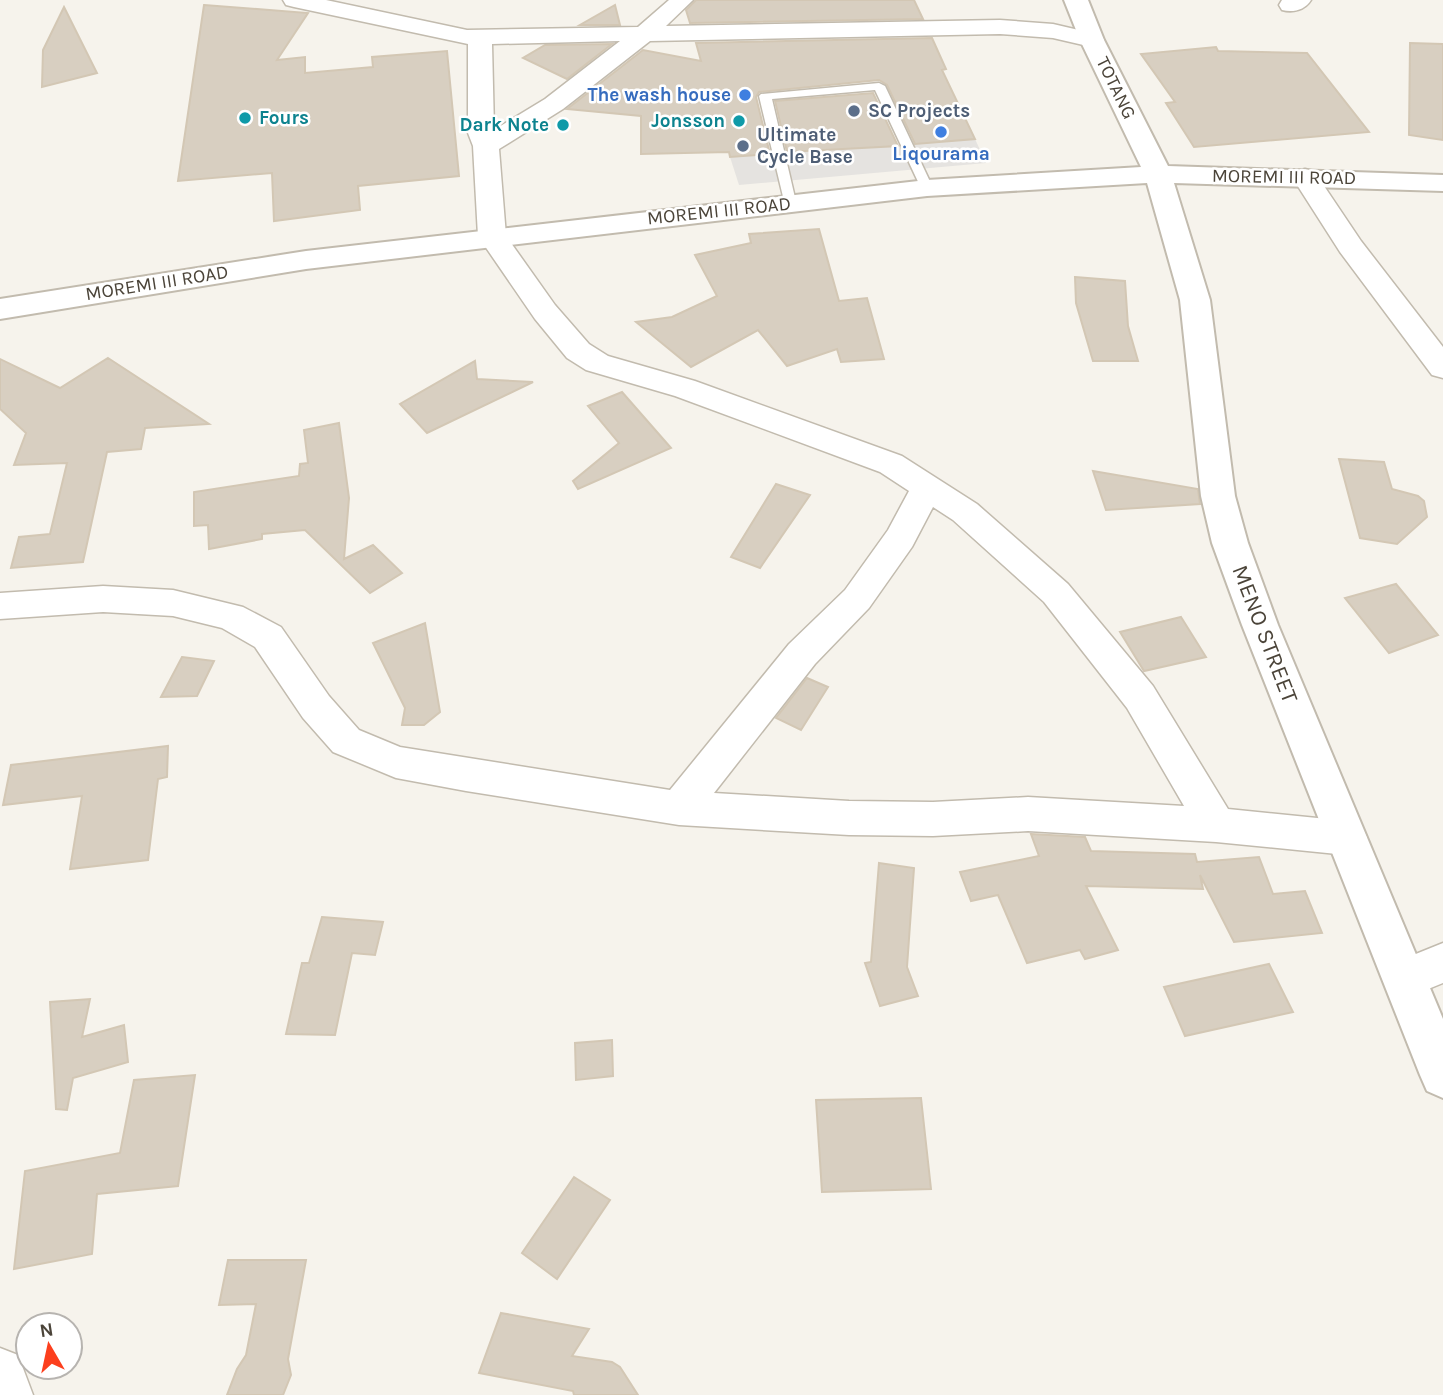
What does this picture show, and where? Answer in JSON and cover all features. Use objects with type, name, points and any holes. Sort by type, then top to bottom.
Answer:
[{"type":"street","points":[[294,0],[474,37],[1000,26],[1053,31],[1093,40]]},
{"type":"street","points":[[486,146],[554,104],[646,32],[682,0]]},
{"type":"street","name":"TOTANG","points":[[1076,0],[1158,174]]},
{"type":"street","points":[[432,8],[474,37]]},
{"type":"street","points":[[474,37],[481,133],[486,146],[492,236],[545,312],[578,351],[597,363],[684,388],[891,464],[965,512],[1056,593],[1140,697],[1216,825]]},
{"type":"street","name":"MOREMI III ROAD","points":[[0,309],[306,260],[492,236],[927,188],[1158,174],[1443,183]]},
{"type":"street","name":"MENO STREET","points":[[1158,174],[1195,300],[1219,496],[1230,543],[1260,625],[1347,838],[1424,971],[1443,1075]]},
{"type":"street","points":[[1306,177],[1350,246],[1443,369]]},
{"type":"street","points":[[679,808],[802,654],[857,599],[900,538],[928,486]]},
{"type":"street","points":[[0,606],[103,599],[173,603],[231,617],[268,637],[316,707],[346,741],[397,762],[466,775],[679,808],[849,818],[1028,814],[1216,825],[1347,838]]},
{"type":"street","points":[[0,1373],[8,1395]]},
{"type":"lane","points":[[790,202],[765,96],[878,86],[927,188]]},
{"type":"shaded area","points":[[975,139],[986,163],[739,185],[730,157]]},
{"type":"building","points":[[696,0],[914,0],[923,19],[690,23],[686,10]]},
{"type":"building","points":[[204,5],[308,13],[277,60],[305,57],[305,73],[373,67],[372,57],[447,51],[459,176],[358,186],[360,210],[274,221],[272,173],[178,181]]},
{"type":"building","points":[[615,5],[620,25],[580,25]]},
{"type":"building","points":[[64,7],[97,73],[42,87],[43,50]]},
{"type":"building","points":[[932,38],[946,69],[942,70],[975,139],[915,144],[887,85],[879,80],[759,92],[756,97],[770,154],[730,157],[729,152],[641,154],[641,116],[567,109],[643,50],[701,61],[696,43]]},
{"type":"building","points":[[1410,43],[1443,44],[1443,140],[1409,135]]},
{"type":"building","points":[[612,44],[567,79],[523,58],[545,45]]},
{"type":"building","points":[[1216,47],[1218,51],[1307,53],[1369,132],[1194,147],[1166,103],[1175,102],[1141,54]]},
{"type":"building","points":[[873,93],[898,146],[787,152],[775,101]]},
{"type":"building","points":[[819,229],[839,301],[867,298],[884,359],[841,362],[837,349],[787,366],[758,330],[691,367],[636,322],[672,317],[717,296],[695,255],[751,243],[749,234]]},
{"type":"building","points":[[1075,277],[1125,281],[1128,326],[1138,361],[1093,361],[1076,303]]},
{"type":"building","points":[[108,358],[209,424],[145,428],[141,449],[107,452],[83,562],[11,568],[19,537],[50,534],[67,463],[14,465],[26,433],[0,409],[0,359],[60,388]]},
{"type":"building","points":[[475,361],[477,379],[533,382],[427,433],[400,404]]},
{"type":"building","points":[[622,392],[671,448],[578,489],[573,481],[619,443],[588,406]]},
{"type":"building","points":[[339,423],[349,498],[344,559],[373,545],[402,573],[370,593],[305,530],[262,534],[262,539],[209,549],[208,525],[194,526],[194,492],[299,476],[300,464],[308,463],[304,430]]},
{"type":"building","points":[[1339,459],[1384,462],[1392,489],[1418,496],[1424,501],[1427,517],[1397,544],[1360,538]]},
{"type":"building","points":[[1093,471],[1198,489],[1200,504],[1106,510]]},
{"type":"building","points":[[776,484],[810,495],[760,568],[731,557]]},
{"type":"building","points":[[1396,584],[1438,635],[1389,653],[1345,598]]},
{"type":"building","points":[[1181,617],[1206,657],[1144,671],[1120,632]]},
{"type":"building","points":[[425,623],[440,712],[424,725],[402,725],[405,708],[373,643]]},
{"type":"building","points":[[182,657],[214,661],[197,696],[161,697]]},
{"type":"building","points":[[807,678],[828,687],[801,730],[776,718]]},
{"type":"building","points":[[168,746],[167,777],[158,779],[148,860],[70,869],[82,796],[3,805],[11,765]]},
{"type":"building","points":[[1031,834],[1085,837],[1091,851],[1195,854],[1197,862],[1259,857],[1273,894],[1305,891],[1322,933],[1234,942],[1200,875],[1203,889],[1086,886],[1118,950],[1085,959],[1080,950],[1027,963],[998,895],[971,901],[960,872],[1039,856]]},
{"type":"building","points":[[879,863],[914,868],[907,967],[918,996],[880,1006],[865,963],[871,962]]},
{"type":"building","points":[[322,917],[383,922],[375,955],[352,953],[335,1035],[286,1034],[302,963],[309,963]]},
{"type":"building","points":[[1269,964],[1293,1012],[1185,1036],[1164,987]]},
{"type":"building","points":[[90,999],[82,1037],[124,1025],[128,1062],[73,1078],[67,1110],[56,1109],[50,1002]]},
{"type":"building","points":[[612,1040],[613,1076],[576,1080],[575,1043]]},
{"type":"building","points":[[195,1075],[178,1186],[97,1194],[92,1254],[14,1269],[25,1171],[120,1153],[134,1080]]},
{"type":"building","points":[[921,1098],[931,1189],[822,1192],[816,1100]]},
{"type":"building","points":[[574,1177],[610,1200],[557,1279],[522,1253]]},
{"type":"building","points":[[228,1260],[306,1260],[288,1359],[291,1375],[283,1395],[227,1395],[237,1369],[246,1355],[256,1304],[219,1305]]},
{"type":"building","points":[[501,1313],[589,1329],[572,1356],[612,1362],[620,1367],[638,1395],[574,1395],[573,1391],[479,1373]]},
{"type":"place","name":"The wash house","points":[[745,95]]},
{"type":"place","name":"SC Projects","points":[[854,111]]},
{"type":"place","name":"Fours","points":[[245,118]]},
{"type":"place","name":"Jonsson","points":[[739,121]]},
{"type":"place","name":"Dark Note","points":[[563,125]]},
{"type":"place","name":"Liqourama","points":[[941,132]]},
{"type":"place","name":"Ultimate Cycle Base","points":[[743,146]]}]
